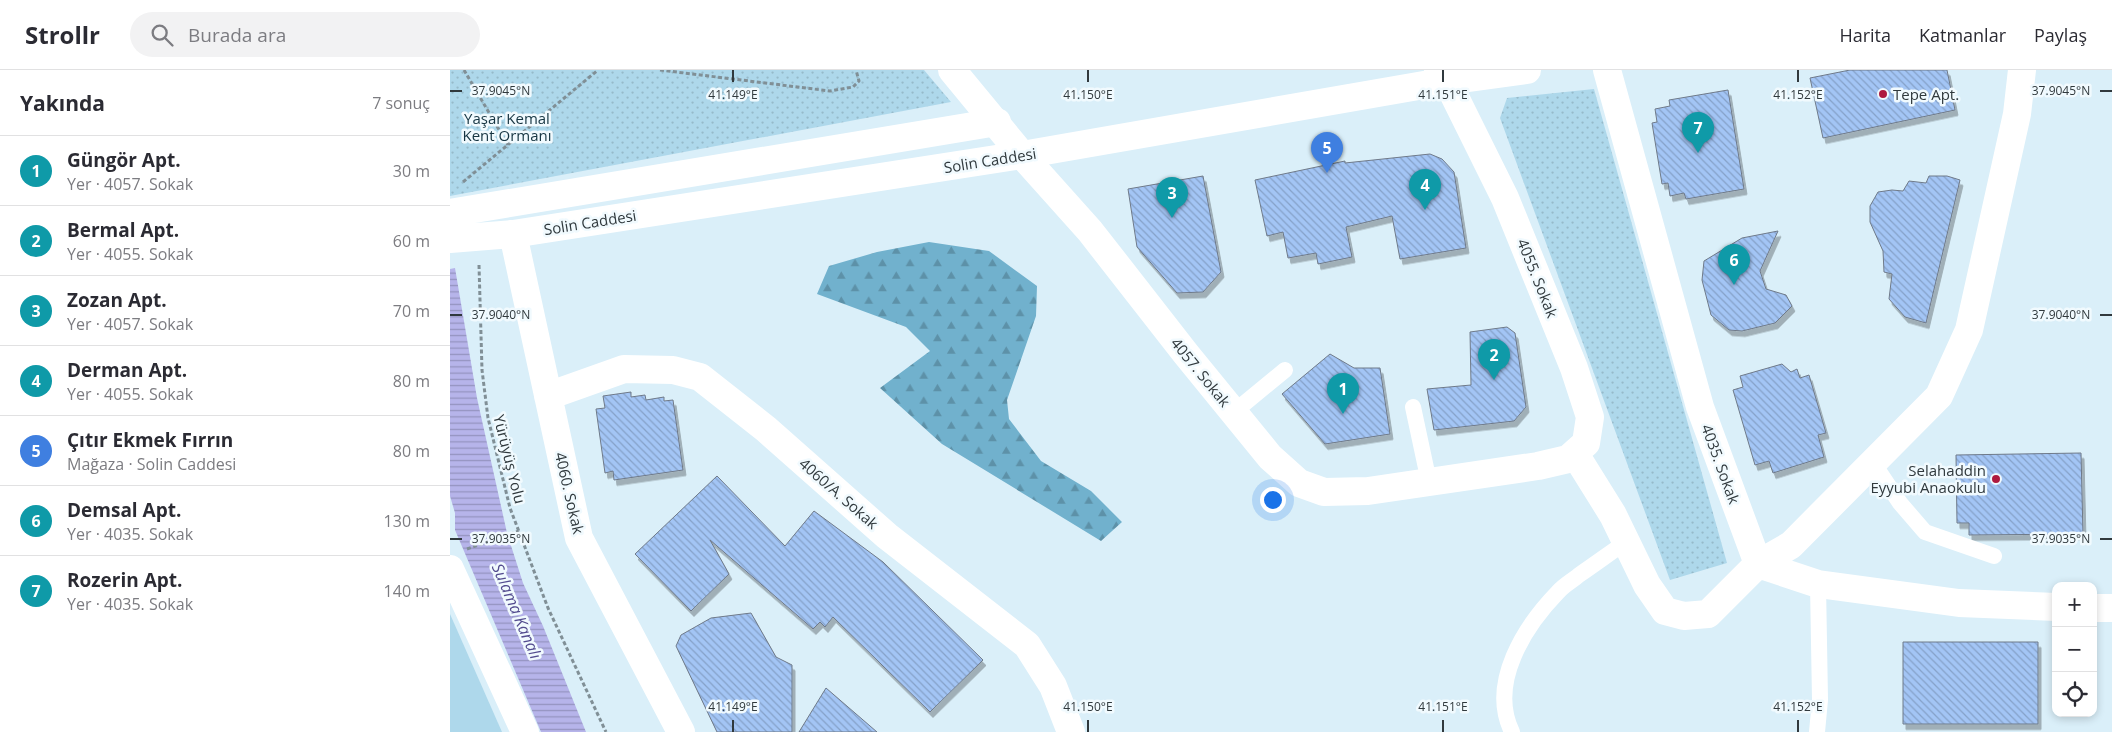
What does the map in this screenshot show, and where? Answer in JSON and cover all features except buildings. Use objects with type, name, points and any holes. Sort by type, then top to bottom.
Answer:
[{"type":"street","name":"4057. Sokak","points":[[952,70],[997,122],[1022,155],[1090,231],[1270,457],[1299,483],[1324,492],[1359,491],[1538,466],[1568,459],[1575,454]]},
{"type":"street","name":"Solin Caddesi","points":[[455,217],[478,236],[513,234],[1022,155],[1442,76],[1527,70]]},
{"type":"street","name":"4035. Sokak","points":[[1607,70],[1700,407],[1758,564]]},
{"type":"street","points":[[1575,454],[1613,515],[1647,585],[1665,611],[1684,616],[1708,614],[1758,564],[1791,545],[1872,461],[1939,396],[1968,330],[2017,114],[2022,70]]},
{"type":"street","name":"4055. Sokak","points":[[1442,76],[1505,198],[1574,368],[1590,417],[1586,444],[1575,454]]},
{"type":"street","points":[[455,217],[997,122]]},
{"type":"street","name":"4060. Sokak","points":[[513,234],[579,538],[681,732]]},
{"type":"street","name":"4060/A. Sokak","points":[[548,396],[624,369],[673,370],[700,377],[766,429],[887,536],[1027,645],[1053,686],[1071,732]]},
{"type":"street","points":[[454,561],[525,732]]},
{"type":"street","points":[[1758,564],[1818,584],[1959,604],[2052,607]]},
{"type":"street","points":[[2097,608],[2112,608]]},
{"type":"lane","points":[[1234,412],[1285,370]]},
{"type":"lane","points":[[1413,407],[1429,482]]},
{"type":"lane","points":[[1872,461],[1900,503],[1925,532],[1994,556]]},
{"type":"lane","points":[[1512,732],[1504,711],[1505,682],[1508,670],[1525,636],[1540,612],[1559,590],[1626,542]]},
{"type":"lane","points":[[1817,732],[1820,700],[1818,584]]},
{"type":"path","points":[[464,70],[508,145]]},
{"type":"path","points":[[455,217],[508,145],[598,70]]},
{"type":"path","points":[[660,70],[830,91],[852,87],[859,80],[856,70]]},
{"type":"path","name":"Yürüyüş Yolu","points":[[478,236],[482,370],[488,418],[510,508],[548,608],[606,732]]},
{"type":"path","points":[[454,561],[519,531]]},
{"type":"green space","name":"Yaşar Kemal Kent Ormanı","points":[[450,70],[924,70],[951,102],[450,196]]},
{"type":"green space","points":[[1594,89],[1727,563],[1670,580],[1500,118],[1507,98]]},
{"type":"green space","points":[[929,242],[989,251],[1037,286],[1036,316],[1007,400],[1009,419],[1041,461],[1091,491],[1122,522],[1101,541],[942,444],[880,388],[930,351],[906,327],[817,294],[829,266],[877,252]]},
{"type":"green space","points":[[450,614],[502,732],[450,732]]},
{"type":"water","name":"Sulama Kanalı","points":[[455,268],[477,398],[507,533],[523,583],[543,626],[586,732],[541,732],[455,530],[455,513],[450,496],[450,269]]},
{"type":"place","name":"Tepe Apt.","points":[[1883,94]]},
{"type":"place","name":"Rozerin Apt.","points":[[1698,153]]},
{"type":"place","name":"Çıtır Ekmek Fırrın","points":[[1327,173]]},
{"type":"place","name":"Derman Apt.","points":[[1425,210]]},
{"type":"place","name":"Zozan Apt.","points":[[1172,218]]},
{"type":"place","name":"Demsal Apt.","points":[[1734,285]]},
{"type":"place","name":"Bermal Apt.","points":[[1494,380]]},
{"type":"place","name":"Güngör Apt.","points":[[1343,414]]},
{"type":"place","name":"Selahaddin Eyyubi Anaokulu","points":[[1996,479]]}]
